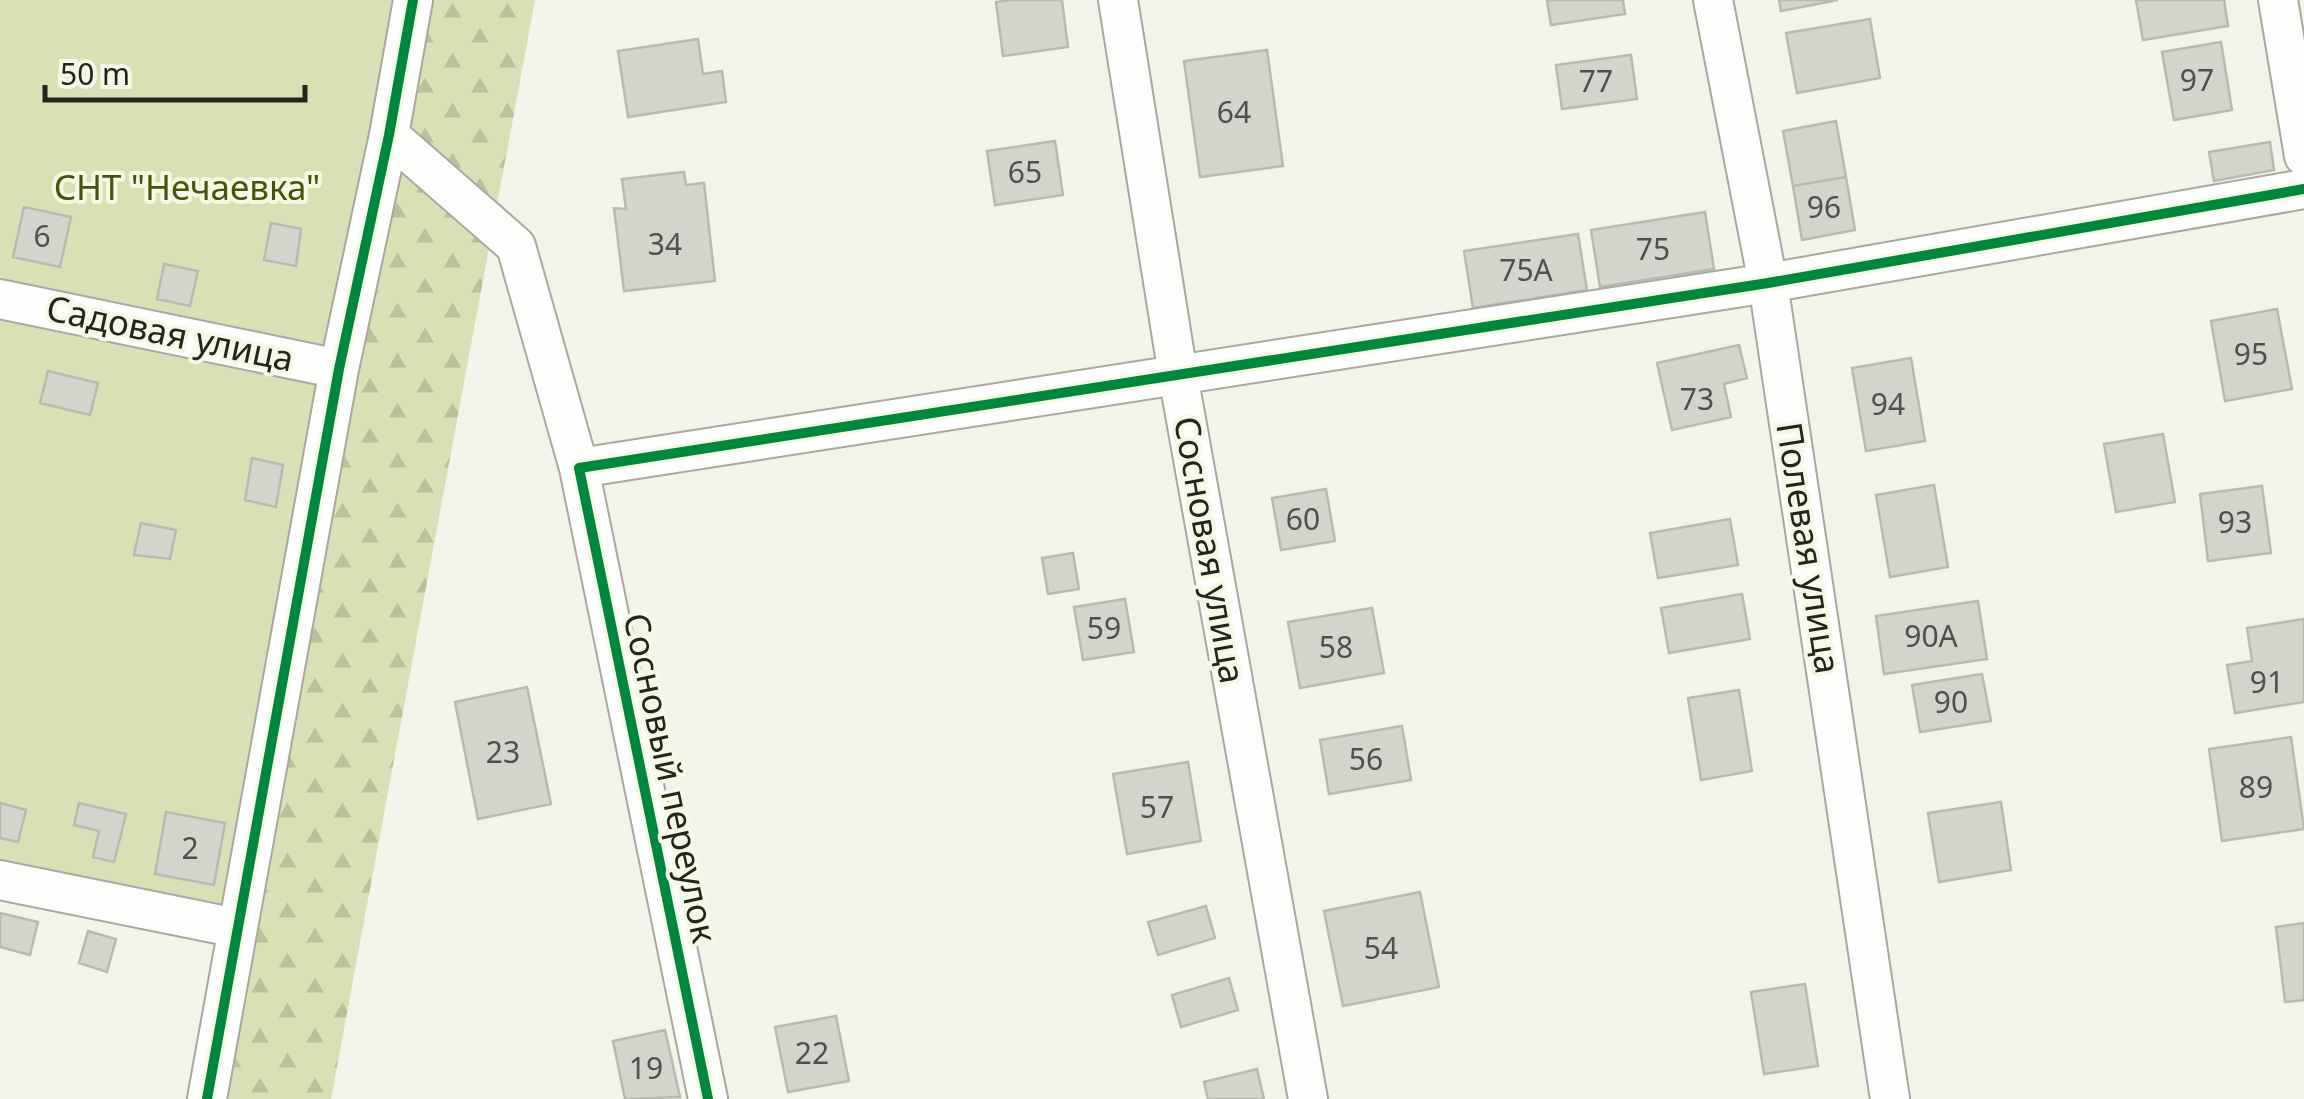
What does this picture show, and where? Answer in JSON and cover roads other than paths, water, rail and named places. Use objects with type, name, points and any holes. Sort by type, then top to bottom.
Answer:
[{"type":"street","points":[[207,1099],[339,369],[414,0]]},
{"type":"street","name":"Сосновая улица","points":[[1118,0],[1178,375],[1308,1099]]},
{"type":"street","name":"Полевая улица","points":[[1713,0],[1768,283],[1890,1099]]},
{"type":"street","points":[[2278,0],[2304,156]]},
{"type":"street","name":"Сосновый переулок","points":[[389,135],[516,246],[579,468],[708,1099]]},
{"type":"street","points":[[579,468],[1768,283],[2304,189]]},
{"type":"street","name":"Садовая улица","points":[[0,300],[339,369]]},
{"type":"street","points":[[0,880],[238,928]]},
{"type":"park label","name":"СНТ \"Нечаевка\"","points":[[187,188]]}]
